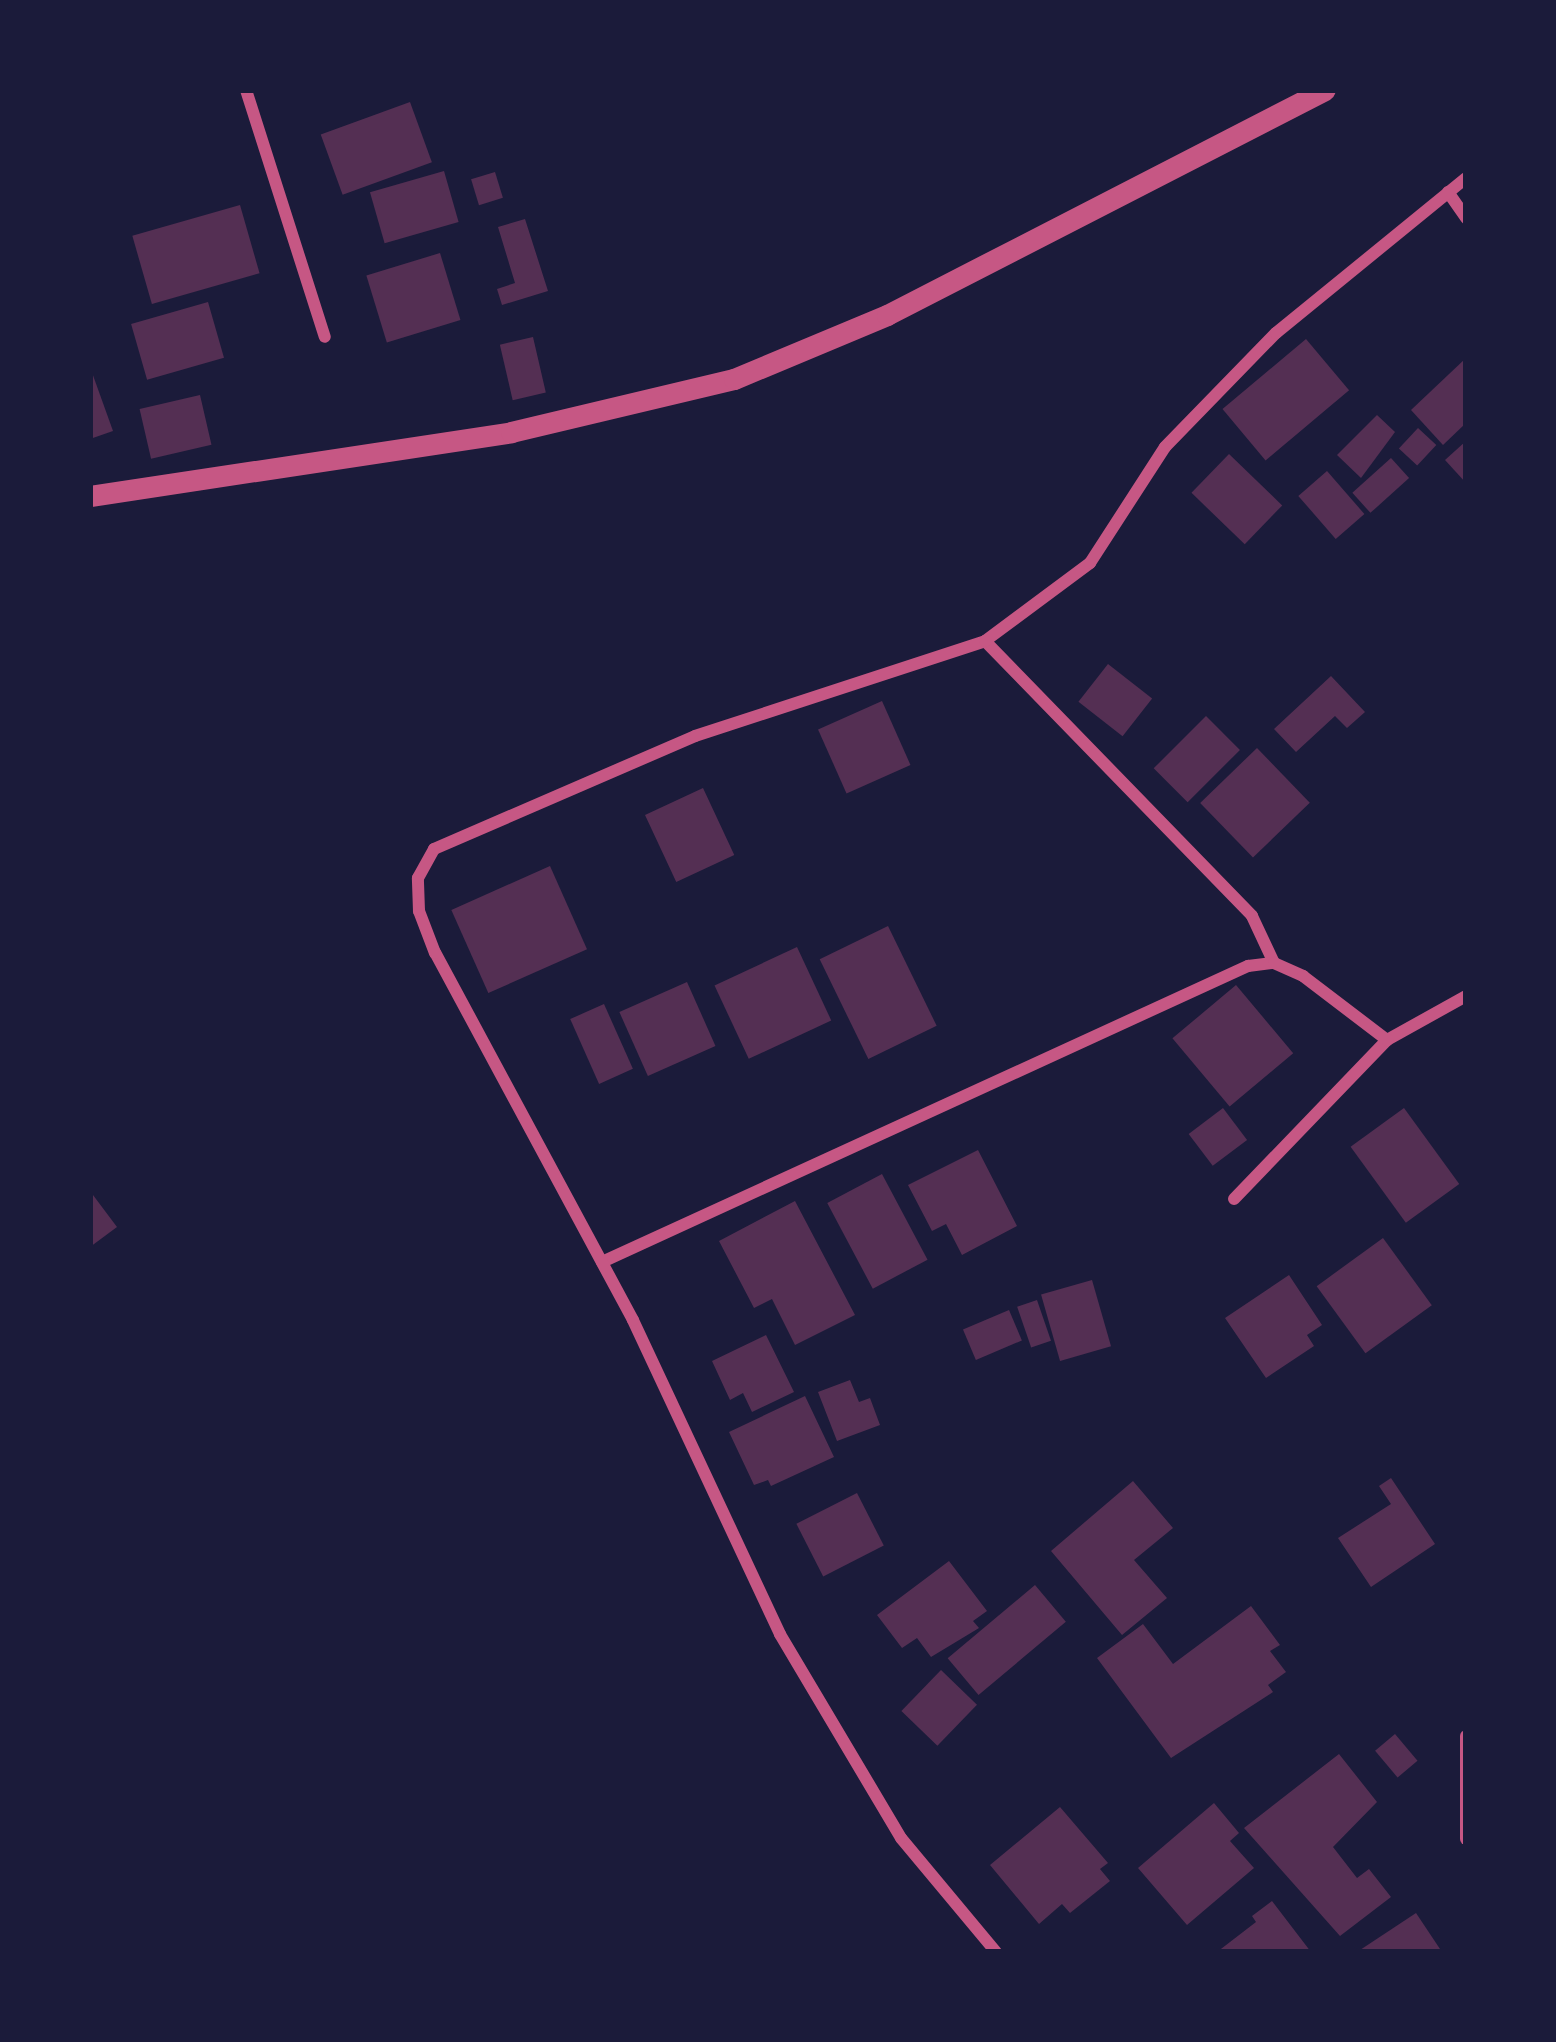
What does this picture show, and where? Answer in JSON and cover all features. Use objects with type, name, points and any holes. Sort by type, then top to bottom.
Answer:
[{"type":"street","points":[[246,90],[325,338]]},
{"type":"street","points":[[90,496],[511,432],[734,379],[887,315],[1324,90]]},
{"type":"street","points":[[996,1952],[901,1838],[819,1704],[602,1262],[435,953],[419,911],[418,878],[434,849],[695,736],[985,640],[1090,563],[1165,447],[1276,333],[1466,178]]},
{"type":"street","points":[[1448,192],[1466,218]]},
{"type":"street","points":[[985,640],[1252,916],[1274,963],[1387,1040]]},
{"type":"street","points":[[602,1262],[1184,992],[1274,963]]},
{"type":"street","points":[[1234,1199],[1387,1040],[1466,996]]},
{"type":"street","points":[[1466,1736],[1466,1839]]},
{"type":"building","points":[[410,102],[432,162],[343,195],[321,134]]},
{"type":"building","points":[[444,171],[459,222],[385,243],[370,192]]},
{"type":"building","points":[[495,172],[503,198],[479,205],[471,179]]},
{"type":"building","points":[[240,205],[260,273],[152,304],[132,236]]},
{"type":"building","points":[[525,219],[548,291],[502,305],[497,289],[515,283],[498,227]]},
{"type":"building","points":[[440,253],[460,320],[387,342],[366,276]]},
{"type":"building","points":[[208,302],[224,358],[147,380],[131,324]]},
{"type":"building","points":[[533,337],[546,393],[513,400],[500,345]]},
{"type":"building","points":[[1306,339],[1349,390],[1266,460],[1223,409]]},
{"type":"building","points":[[1466,358],[1466,423],[1443,445],[1411,410]]},
{"type":"building","points":[[90,367],[113,431],[90,439]]},
{"type":"building","points":[[200,395],[211,445],[151,459],[140,409]]},
{"type":"building","points":[[1377,415],[1395,432],[1361,478],[1337,455]]},
{"type":"building","points":[[1418,428],[1436,445],[1417,466],[1399,448]]},
{"type":"building","points":[[1466,441],[1466,483],[1445,460]]},
{"type":"building","points":[[1229,454],[1282,505],[1245,544],[1191,493]]},
{"type":"building","points":[[1391,458],[1409,478],[1370,513],[1352,493]]},
{"type":"building","points":[[1327,471],[1364,514],[1336,539],[1298,496]]},
{"type":"building","points":[[1108,664],[1152,698],[1123,736],[1078,702]]},
{"type":"building","points":[[1331,676],[1365,712],[1347,728],[1335,716],[1296,752],[1274,729]]},
{"type":"building","points":[[882,701],[910,765],[847,793],[818,729]]},
{"type":"building","points":[[1206,716],[1240,750],[1188,802],[1154,768]]},
{"type":"building","points":[[1257,748],[1310,803],[1253,858],[1200,803]]},
{"type":"building","points":[[703,788],[734,855],[676,882],[645,815]]},
{"type":"building","points":[[550,866],[587,949],[488,993],[451,910]]},
{"type":"building","points":[[888,926],[937,1026],[868,1059],[820,959]]},
{"type":"building","points":[[797,947],[831,1020],[749,1059],[715,985]]},
{"type":"building","points":[[687,982],[715,1046],[648,1076],[619,1012]]},
{"type":"building","points":[[1236,985],[1293,1053],[1230,1107],[1172,1038]]},
{"type":"building","points":[[604,1004],[633,1069],[599,1084],[570,1019]]},
{"type":"building","points":[[1223,1108],[1247,1140],[1213,1166],[1189,1134]]},
{"type":"building","points":[[1404,1108],[1459,1184],[1406,1223],[1351,1147]]},
{"type":"building","points":[[978,1150],[1017,1226],[962,1255],[946,1224],[932,1231],[908,1185]]},
{"type":"building","points":[[882,1174],[928,1260],[873,1289],[827,1203]]},
{"type":"building","points":[[90,1191],[117,1227],[90,1247]]},
{"type":"building","points":[[795,1201],[855,1315],[795,1345],[772,1299],[754,1308],[719,1241]]},
{"type":"building","points":[[1383,1238],[1432,1305],[1365,1353],[1317,1286]]},
{"type":"building","points":[[1289,1275],[1322,1325],[1307,1335],[1314,1346],[1266,1378],[1225,1318]]},
{"type":"building","points":[[1092,1280],[1111,1346],[1060,1361],[1041,1295]]},
{"type":"building","points":[[1037,1300],[1051,1341],[1031,1347],[1017,1307]]},
{"type":"building","points":[[1009,1310],[1022,1340],[976,1360],[963,1330]]},
{"type":"building","points":[[766,1335],[794,1392],[752,1412],[743,1393],[730,1400],[712,1361]]},
{"type":"building","points":[[850,1380],[859,1402],[870,1398],[880,1425],[837,1441],[818,1392]]},
{"type":"building","points":[[805,1396],[834,1457],[771,1486],[768,1480],[754,1485],[729,1432]]},
{"type":"building","points":[[1391,1478],[1435,1544],[1371,1587],[1338,1538],[1391,1504],[1379,1486]]},
{"type":"building","points":[[1133,1481],[1173,1528],[1134,1560],[1167,1598],[1122,1635],[1051,1551]]},
{"type":"building","points":[[857,1493],[884,1546],[823,1576],[796,1524]]},
{"type":"building","points":[[949,1561],[987,1611],[973,1621],[979,1628],[931,1657],[917,1638],[902,1648],[877,1615]]},
{"type":"building","points":[[1035,1585],[1066,1622],[979,1695],[948,1658]]},
{"type":"building","points":[[1251,1606],[1280,1645],[1270,1651],[1286,1672],[1268,1685],[1273,1692],[1171,1758],[1097,1658],[1143,1624],[1173,1664]]},
{"type":"building","points":[[941,1670],[977,1705],[937,1746],[901,1711]]},
{"type":"building","points":[[1395,1734],[1417,1761],[1398,1778],[1375,1751]]},
{"type":"building","points":[[1339,1754],[1377,1802],[1333,1847],[1357,1878],[1369,1869],[1391,1897],[1340,1936],[1244,1828]]},
{"type":"building","points":[[1214,1803],[1239,1833],[1230,1841],[1254,1868],[1187,1925],[1138,1868]]},
{"type":"building","points":[[1060,1807],[1108,1863],[1100,1869],[1110,1881],[1070,1913],[1062,1904],[1039,1924],[990,1865]]},
{"type":"building","points":[[1272,1901],[1311,1952],[1217,1952],[1256,1922],[1252,1916]]},
{"type":"building","points":[[1416,1913],[1442,1952],[1357,1952]]}]
